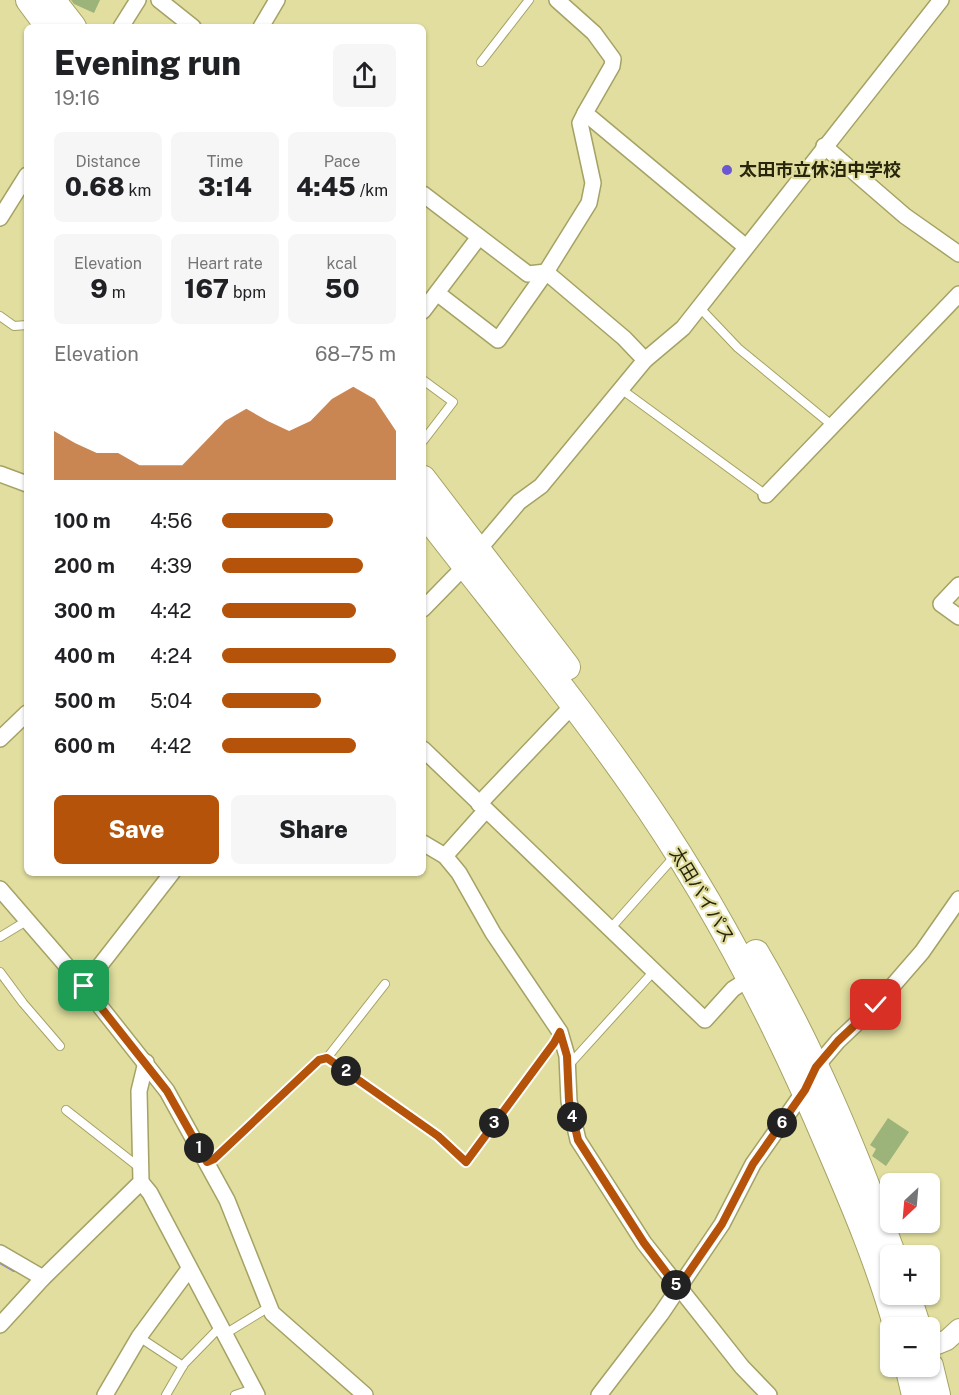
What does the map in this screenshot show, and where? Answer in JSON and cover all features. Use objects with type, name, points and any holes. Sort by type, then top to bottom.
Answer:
[{"type":"highway","points":[[29,0],[47,24]]},
{"type":"highway","points":[[52,0],[71,24]]},
{"type":"highway","name":"太田バイパス","points":[[426,484],[471,558],[634,786],[715,914],[750,978],[805,1090],[863,1225],[893,1317]]},
{"type":"highway","name":"太田バイパス","points":[[426,514],[471,558],[631,754],[691,844],[764,968],[816,1067],[889,1245]]},
{"type":"highway","points":[[911,1377],[915,1395]]},
{"type":"highway","points":[[933,1377],[937,1395]]},
{"type":"street","points":[[123,24],[138,0]]},
{"type":"street","points":[[159,0],[189,24]]},
{"type":"street","points":[[263,24],[277,0]]},
{"type":"street","points":[[437,293],[498,340],[546,272],[589,203],[593,183],[580,123],[612,66],[613,58],[594,33],[557,0]]},
{"type":"street","points":[[426,606],[519,502],[541,486],[645,360],[683,328],[941,0]]},
{"type":"street","points":[[585,113],[746,247]]},
{"type":"street","points":[[824,146],[904,216],[959,254]]},
{"type":"street","points":[[0,218],[24,180]]},
{"type":"street","points":[[426,196],[528,274],[546,272],[624,338],[645,360]]},
{"type":"street","points":[[426,307],[479,237]]},
{"type":"street","points":[[766,495],[959,294]]},
{"type":"street","points":[[0,474],[24,483]]},
{"type":"street","points":[[959,585],[941,604],[959,617]]},
{"type":"street","points":[[445,856],[483,807],[574,704]]},
{"type":"street","points":[[0,739],[24,716]]},
{"type":"street","points":[[426,751],[705,1020],[733,989],[750,978]]},
{"type":"street","points":[[426,845],[445,856],[459,873],[492,933],[560,1032],[567,1056],[569,1101],[578,1140],[644,1243],[742,1367],[769,1395]]},
{"type":"street","points":[[84,986],[170,876]]},
{"type":"street","points":[[0,889],[84,986],[167,1091],[227,1200],[272,1313],[365,1395]]},
{"type":"street","points":[[599,1395],[722,1224],[753,1164],[805,1090],[816,1067],[838,1041],[876,1005],[922,952],[959,899]]},
{"type":"street","points":[[146,1062],[139,1091],[141,1175],[255,1392]]},
{"type":"street","points":[[0,1325],[141,1175]]},
{"type":"street","points":[[0,1253],[44,1278]]},
{"type":"street","points":[[105,1395],[139,1337],[189,1269]]},
{"type":"street","points":[[940,1343],[959,1329]]},
{"type":"lane","points":[[481,62],[529,0]]},
{"type":"lane","points":[[699,308],[738,348],[833,426]]},
{"type":"lane","points":[[0,316],[14,326],[24,325]]},
{"type":"lane","points":[[426,382],[453,402],[426,437]]},
{"type":"lane","points":[[621,389],[766,495]]},
{"type":"lane","points":[[610,929],[678,854]]},
{"type":"lane","points":[[0,937],[28,920]]},
{"type":"lane","points":[[568,1066],[654,971]]},
{"type":"lane","points":[[0,972],[60,1046]]},
{"type":"lane","points":[[207,1162],[214,1159],[319,1060],[327,1058],[385,984]]},
{"type":"lane","points":[[327,1058],[438,1136],[466,1162],[560,1032]]},
{"type":"lane","points":[[66,1110],[141,1175]]},
{"type":"lane","points":[[166,1395],[183,1366],[223,1330],[269,1307]]},
{"type":"lane","points":[[139,1337],[183,1366]]},
{"type":"lane","points":[[235,1395],[255,1392]]},
{"type":"building","points":[[71,0],[100,0],[94,13],[74,4]]},
{"type":"building","points":[[888,1118],[909,1132],[886,1166],[872,1156],[876,1149],[870,1145]]},
{"type":"waterway","points":[[0,1262],[14,1270]]},
{"type":"place","name":"太田市立休泊中学校","points":[[727,170]]},
{"type":"route","points":[[84,986],[167,1091],[207,1162],[214,1159],[319,1060],[327,1058],[438,1136],[466,1162],[560,1032],[567,1056],[569,1101],[578,1140],[644,1243],[678,1288],[722,1224],[753,1164],[805,1090],[816,1067],[838,1041],[876,1005]]}]
